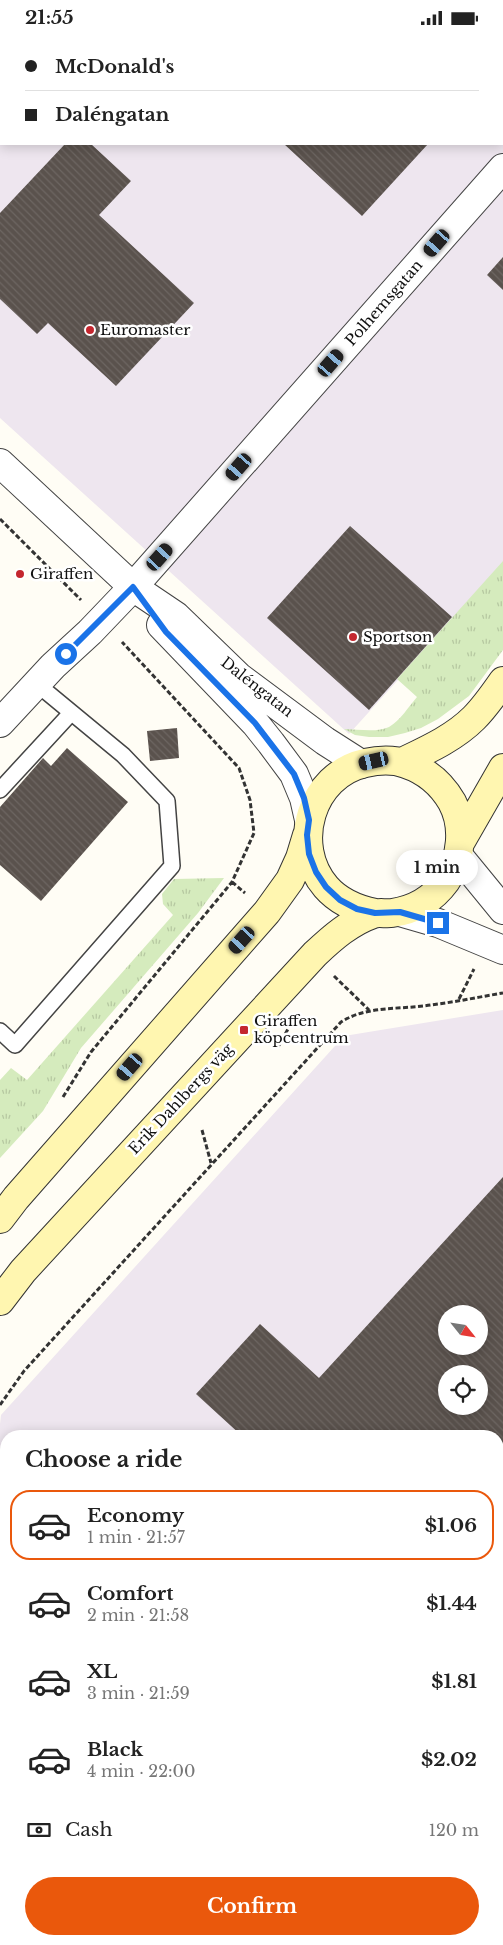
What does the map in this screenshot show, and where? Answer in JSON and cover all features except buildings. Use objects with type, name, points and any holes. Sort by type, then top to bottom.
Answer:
[{"type":"main road","points":[[402,762],[439,744],[474,718],[503,681]]},
{"type":"main road","points":[[0,1219],[66,1140],[267,912],[290,880],[300,858],[314,805],[322,791],[346,770],[374,761],[402,762],[419,768],[434,778],[446,792],[455,808],[460,825],[459,849]]},
{"type":"main road","name":"Erik Dahlbergs väg","points":[[0,1301],[30,1263],[314,954],[337,933],[388,912],[414,907],[437,892],[453,869],[459,849],[503,768]]},
{"type":"main road","points":[[308,828],[309,854],[316,872],[326,887],[340,900],[357,909],[388,912]]},
{"type":"street","name":"Polhemsgatan","points":[[0,723],[53,666],[96,626],[133,587],[503,168]]},
{"type":"street","name":"Daléngatan","points":[[0,463],[133,587],[176,616],[239,677],[325,741],[361,764]]},
{"type":"street","name":"Daléngatan","points":[[133,587],[166,632],[255,723],[294,774],[304,798],[308,828]]},
{"type":"street","points":[[459,849],[503,910]]},
{"type":"street","points":[[388,912],[438,923],[503,950]]},
{"type":"lane","points":[[0,1031],[15,1045],[172,866],[167,801],[123,755],[37,684]]},
{"type":"lane","points":[[0,790],[71,713]]},
{"type":"path","points":[[0,519],[96,626],[239,768],[250,800],[254,833],[232,883],[91,1052],[72,1080],[60,1104]]},
{"type":"path","points":[[0,1405],[24,1371],[341,1022],[352,1015],[369,1010],[430,1005],[503,993]]},
{"type":"path","points":[[202,1130],[211,1164]]},
{"type":"shaded area","points":[[0,145],[503,145],[503,564],[349,734],[0,418]]},
{"type":"shaded area","points":[[503,1010],[503,1430],[0,1430],[1,1415],[344,1036]]},
{"type":"green space","points":[[503,561],[503,650],[469,696],[438,719],[421,728],[405,733],[388,737],[369,737],[355,735],[344,729],[384,729],[401,717],[417,697],[397,679]]},
{"type":"green space","points":[[224,878],[198,913],[81,1048],[43,1111],[0,1158],[0,1080],[11,1068],[27,1080],[173,915],[163,904],[162,894],[174,879]]},
{"type":"place","name":"Euromaster","points":[[90,330]]},
{"type":"place","name":"Giraffen","points":[[20,574]]},
{"type":"place","name":"Sportson","points":[[353,637]]},
{"type":"place","name":"Giraffen köpcentrum","points":[[244,1030]]},
{"type":"route","points":[[66,654],[133,587],[166,632],[255,723],[294,774],[304,798],[309,820],[307,835],[309,854],[316,872],[326,887],[340,900],[357,909],[375,913],[400,912],[438,923]]}]
